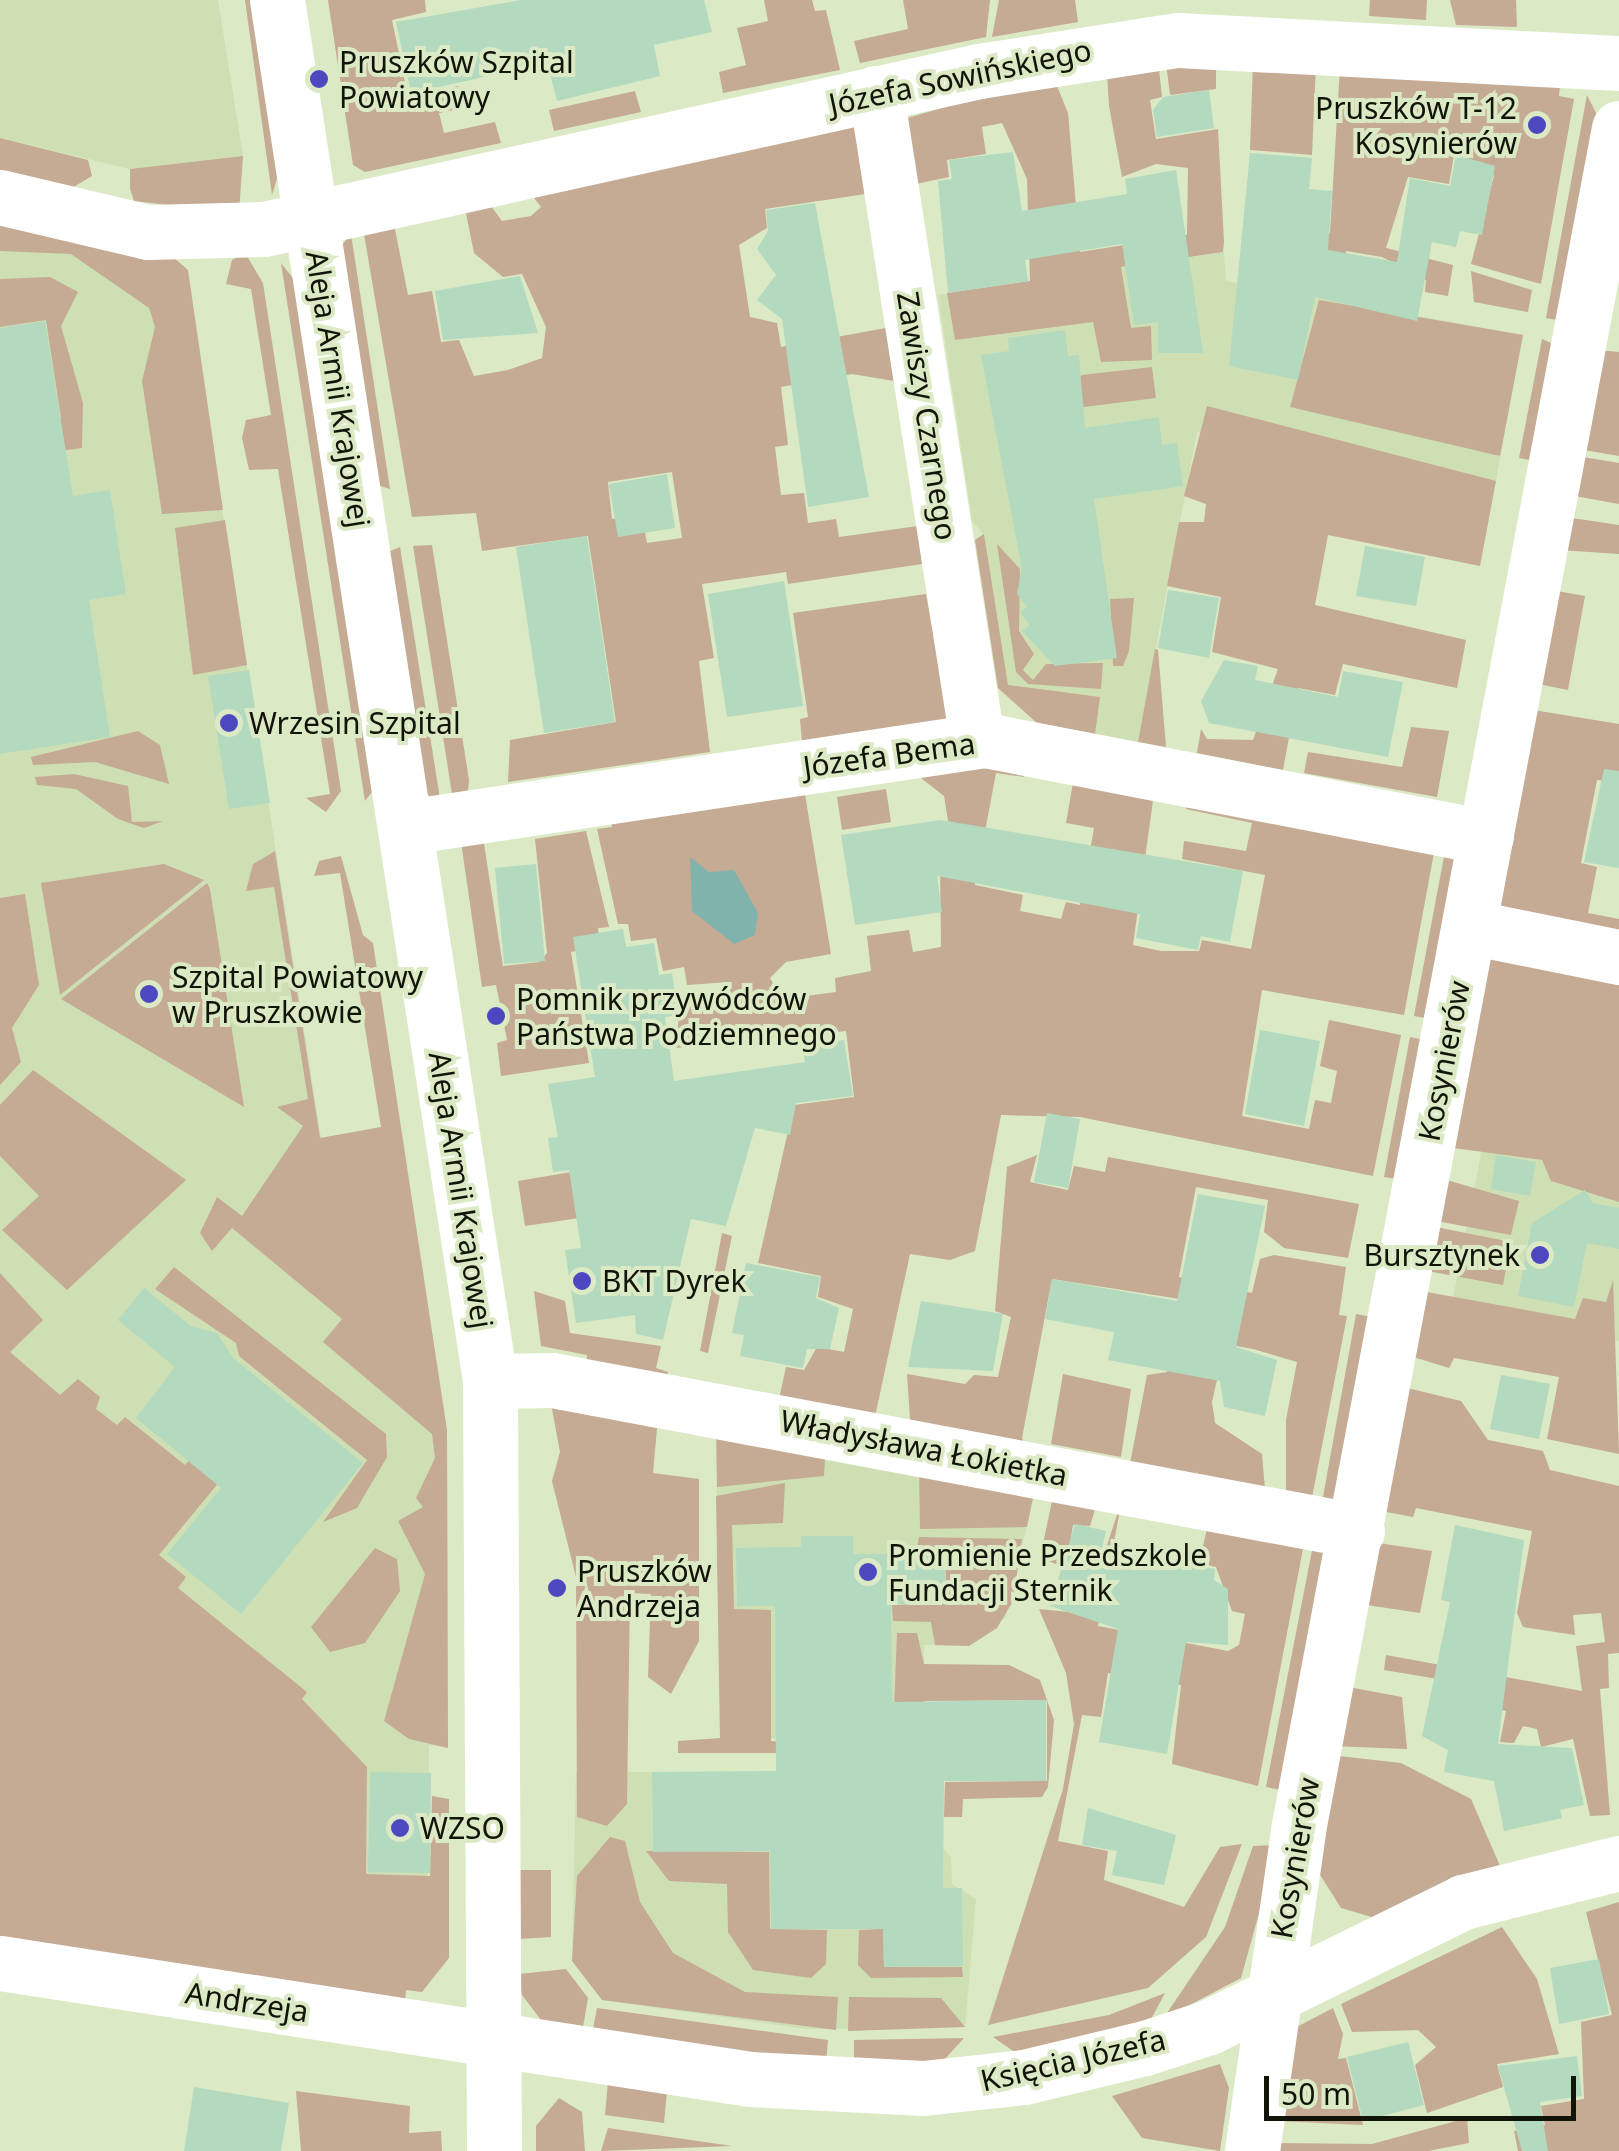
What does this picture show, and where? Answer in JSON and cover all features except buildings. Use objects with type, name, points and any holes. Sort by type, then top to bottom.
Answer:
[{"type":"street","name":"Aleja Armii Krajowej","points":[[278,0],[490,1381],[494,2151]]},
{"type":"street","name":"Józefa Sowińskiego","points":[[0,197],[182,236],[312,219],[876,93],[1178,40],[1619,63]]},
{"type":"street","name":"Zawiszy Czarnego","points":[[876,93],[977,740]]},
{"type":"street","name":"Kosynierów","points":[[1252,2151],[1272,1996],[1618,148]]},
{"type":"street","name":"Józefa Bema","points":[[406,827],[977,740],[1486,837]]},
{"type":"street","points":[[1470,927],[1619,957]]},
{"type":"street","name":"Władysława Łokietka","points":[[490,1381],[552,1380],[1358,1532]]},
{"type":"street","name":"Księcia Józefa","points":[[495,2042],[750,2080],[923,2088],[1024,2077],[1145,2048],[1272,1996],[1463,1902],[1619,1863]]},
{"type":"street","name":"Andrzeja","points":[[0,1963],[495,2042]]},
{"type":"shaded area","points":[[0,0],[218,0],[243,156],[130,169],[0,138]]},
{"type":"shaded area","points":[[245,0],[254,0],[279,172],[272,195]]},
{"type":"shaded area","points":[[328,0],[425,0],[426,12],[392,20],[408,97],[458,86],[463,108],[439,113],[444,133],[495,122],[501,143],[365,172],[353,165]]},
{"type":"shaded area","points":[[764,0],[812,0],[815,11],[826,10],[840,70],[723,93],[719,72],[746,65],[737,28],[768,21]]},
{"type":"shaded area","points":[[903,0],[990,0],[986,37],[860,63],[854,41],[908,29]]},
{"type":"shaded area","points":[[999,0],[1075,0],[1078,22],[992,37]]},
{"type":"shaded area","points":[[1370,0],[1427,0],[1426,20],[1369,16]]},
{"type":"shaded area","points":[[1450,0],[1516,0],[1517,27],[1456,25]]},
{"type":"shaded area","points":[[1216,62],[1216,89],[1170,95],[1166,63]]},
{"type":"shaded area","points":[[1253,62],[1316,65],[1312,155],[1250,150]]},
{"type":"shaded area","points":[[1340,67],[1560,85],[1559,96],[1574,99],[1541,284],[1471,264],[1494,176],[1487,164],[1454,155],[1449,184],[1408,177],[1386,248],[1453,265],[1448,296],[1425,292],[1426,280],[1382,257],[1346,251],[1344,262],[1245,226],[1330,233]]},
{"type":"shaded area","points":[[1159,69],[1162,97],[1150,100],[1156,139],[1218,129],[1224,242],[1223,252],[1121,267],[1131,328],[1151,326],[1152,360],[1101,362],[1093,322],[955,340],[947,293],[1030,281],[1027,179],[1002,123],[982,127],[986,154],[947,160],[949,177],[906,186],[904,119],[1053,76],[1068,113],[1080,252],[1187,235],[1188,168],[1156,164],[1122,177],[1109,106],[1107,74]]},
{"type":"shaded area","points":[[635,91],[641,112],[554,131],[549,110]]},
{"type":"shaded area","points":[[1587,95],[1601,123],[1567,322],[1546,318]]},
{"type":"shaded area","points":[[853,123],[879,192],[765,209],[767,228],[739,245],[750,317],[777,323],[781,347],[886,328],[894,381],[852,374],[781,387],[788,445],[775,447],[781,495],[804,493],[808,523],[836,519],[839,537],[918,526],[922,564],[788,584],[786,572],[702,584],[714,658],[699,661],[710,752],[508,782],[510,740],[616,722],[588,536],[482,551],[476,513],[412,517],[363,228],[393,219],[408,295],[432,291],[441,342],[459,340],[474,376],[508,370],[542,358],[546,327],[522,274],[503,277],[474,253],[464,204],[486,199],[502,221],[531,216],[541,207],[528,190]],"holes":[[[672,472],[682,538],[647,543],[642,515],[612,519],[608,482]]]},
{"type":"shaded area","points":[[0,138],[88,160],[92,176],[65,192],[0,176]]},
{"type":"shaded area","points":[[243,156],[239,213],[134,201],[130,169]]},
{"type":"shaded area","points":[[0,216],[173,257],[188,270],[223,510],[162,514],[142,381],[155,327],[149,308],[71,254],[0,251]]},
{"type":"shaded area","name":"Szpital Powiatowy w Pruszkowie","points":[[0,231],[186,279],[355,1354],[447,1430],[448,1748],[429,1745],[427,1935],[0,1905]]},
{"type":"shaded area","points":[[351,234],[390,489],[374,484],[338,250]]},
{"type":"shaded area","points":[[1224,252],[1226,281],[1523,335],[1494,491],[1197,432],[1138,742],[1037,723],[998,688],[975,540],[983,534],[972,521],[938,295]]},
{"type":"shaded area","points":[[245,253],[263,283],[341,791],[326,812],[306,798],[330,794],[278,469],[249,470],[242,438],[246,420],[271,415],[251,289],[226,284],[232,260]]},
{"type":"shaded area","points":[[281,263],[296,282],[372,792],[365,801]]},
{"type":"shaded area","points":[[1471,271],[1532,290],[1528,312],[1474,302]]},
{"type":"shaded area","points":[[50,277],[78,292],[61,326],[83,403],[82,448],[8,458],[61,418],[46,320],[0,327],[0,279]]},
{"type":"shaded area","points":[[1319,300],[1523,335],[1500,456],[1290,407]]},
{"type":"shaded area","points":[[1542,339],[1562,348],[1541,462],[1519,458]]},
{"type":"shaded area","points":[[1596,350],[1619,352],[1619,456],[1578,449]]},
{"type":"shaded area","points":[[1152,367],[1156,398],[1076,408],[1073,383],[1082,375]]},
{"type":"shaded area","points":[[1207,406],[1496,481],[1480,566],[1328,535],[1315,605],[1466,640],[1457,688],[1343,664],[1335,695],[1298,688],[1283,770],[1197,753],[1201,729],[1207,739],[1253,740],[1278,669],[1212,652],[1221,597],[1167,586],[1179,522],[1204,522],[1206,504],[1184,496]]},
{"type":"shaded area","points":[[1577,456],[1619,463],[1619,504],[1569,495]]},
{"type":"shaded area","points":[[1565,517],[1619,525],[1619,554],[1559,550]]},
{"type":"shaded area","points":[[225,520],[247,665],[193,675],[175,528]]},
{"type":"shaded area","points":[[984,534],[1008,685],[1100,697],[1095,734],[1037,723],[998,688],[975,540]]},
{"type":"shaded area","points":[[997,544],[1020,569],[1019,631],[1034,654],[1023,670],[1033,680],[1046,664],[1103,663],[1101,689],[1028,684],[1016,672]]},
{"type":"shaded area","points":[[432,545],[469,780],[468,791],[452,794],[413,546]]},
{"type":"shaded area","points":[[400,547],[441,805],[425,793],[386,553]]},
{"type":"shaded area","points":[[1551,590],[1585,596],[1568,690],[1533,683]]},
{"type":"shaded area","points":[[926,594],[948,719],[802,742],[800,719],[808,717],[793,613]]},
{"type":"shaded area","points":[[1134,598],[1129,651],[1123,666],[1113,666],[1110,599]]},
{"type":"shaded area","points":[[1155,649],[1158,650],[1166,747],[1138,742]]},
{"type":"shaded area","points":[[1527,709],[1619,724],[1619,782],[1597,780],[1581,863],[1597,867],[1588,913],[1619,919],[1619,943],[1499,908]]},
{"type":"shaded area","points":[[1411,727],[1449,731],[1437,797],[1304,773],[1308,752],[1402,767]]},
{"type":"shaded area","points":[[138,731],[160,745],[169,784],[95,762],[33,765],[31,757]]},
{"type":"shaded area","points":[[927,760],[1025,769],[1024,777],[996,773],[975,885],[1023,895],[1020,911],[1061,919],[1066,902],[1080,905],[1094,828],[1066,823],[1075,771],[1155,786],[1133,945],[1161,951],[1199,951],[1202,940],[1251,949],[1265,875],[1182,859],[1184,841],[1246,851],[1252,823],[1186,809],[1189,793],[1436,842],[1404,1015],[1262,990],[1242,1116],[1309,1129],[1315,1100],[1331,1103],[1337,1071],[1320,1066],[1329,1020],[1401,1035],[1373,1176],[1080,1117],[1001,1115],[975,1251],[950,1260],[910,1254],[873,1426],[777,1408],[786,1367],[804,1370],[817,1347],[844,1352],[853,1309],[818,1297],[821,1276],[758,1263],[794,1105],[854,1097],[846,1031],[675,1048],[681,1000],[729,993],[729,982],[687,985],[684,967],[663,971],[656,938],[631,941],[628,924],[618,924],[597,829],[612,827],[609,811],[803,782],[831,954],[786,962],[770,978],[783,999],[836,992],[835,978],[871,971],[867,936],[909,930],[913,952],[941,947],[940,865],[955,863],[944,796],[921,778]]},
{"type":"shaded area","points":[[74,774],[128,786],[132,822],[163,821],[144,828],[118,819],[76,789],[37,785],[35,777]]},
{"type":"shaded area","points":[[886,789],[891,822],[842,830],[837,797]]},
{"type":"shaded area","points":[[482,831],[503,966],[539,962],[547,953],[535,839],[586,831],[609,927],[598,928],[600,947],[571,952],[589,1063],[501,1076],[497,1043],[507,1040],[496,985],[482,987],[460,835]]},
{"type":"shaded area","points":[[1446,846],[1460,863],[1436,1020],[1414,1016]]},
{"type":"shaded area","points":[[275,851],[320,1138],[381,1127],[340,873],[314,876],[319,861],[341,856],[363,935],[373,943],[447,1430],[448,1748],[409,1739],[384,1721],[425,1574],[398,1521],[423,1507],[416,1498],[435,1458],[432,1434],[323,1342],[342,1319],[232,1228],[212,1251],[200,1233],[217,1197],[242,1216],[303,1126],[277,1107],[308,1099],[274,887],[246,891],[253,864]]},
{"type":"shaded area","points":[[164,864],[204,880],[60,995],[41,883]]},
{"type":"shaded area","points":[[207,883],[210,889],[244,1107],[61,999]]},
{"type":"shaded area","points":[[25,894],[39,985],[12,1028],[21,1062],[0,1085],[0,898]]},
{"type":"shaded area","points":[[1485,957],[1619,970],[1619,1202],[1551,1181],[1542,1160],[1446,1147]]},
{"type":"shaded area","points":[[1410,1037],[1431,1041],[1404,1180],[1384,1177]]},
{"type":"shaded area","points":[[33,1070],[186,1180],[67,1290],[2,1230],[39,1196],[0,1156],[0,1105]]},
{"type":"shaded area","name":"Bursztynek","points":[[1483,1143],[1619,1171],[1619,1341],[1451,1309]]},
{"type":"shaded area","points":[[1037,1155],[1030,1182],[1068,1190],[1074,1166],[1105,1172],[1108,1157],[1359,1204],[1348,1258],[1284,1248],[1264,1232],[1268,1200],[1196,1187],[1179,1277],[1252,1293],[1260,1259],[1274,1255],[1346,1267],[1339,1315],[1347,1316],[1310,1508],[1286,1504],[1286,1420],[1297,1362],[1253,1349],[1225,1344],[1212,1402],[1215,1423],[1262,1454],[1266,1501],[1195,1487],[1197,1471],[1188,1486],[1128,1474],[1147,1375],[1167,1372],[1180,1299],[1052,1279],[1022,1438],[1028,1455],[911,1433],[907,1374],[965,1384],[974,1375],[998,1377],[1011,1317],[995,1311],[1007,1167]]},
{"type":"shaded area","points":[[619,1164],[627,1211],[525,1226],[518,1181]]},
{"type":"shaded area","points":[[1440,1178],[1519,1201],[1511,1235],[1431,1220]]},
{"type":"shaded area","points":[[1431,1226],[1511,1242],[1503,1285],[1422,1270]]},
{"type":"shaded area","points":[[722,1233],[732,1236],[708,1353],[700,1351]]},
{"type":"shaded area","points":[[174,1267],[386,1434],[387,1457],[357,1508],[323,1522],[367,1460],[239,1356],[236,1343],[155,1289]]},
{"type":"shaded area","points":[[0,1273],[43,1320],[10,1352],[60,1395],[78,1379],[100,1397],[96,1409],[117,1425],[125,1417],[185,1465],[224,1418],[253,1441],[159,1555],[186,1577],[178,1588],[307,1692],[302,1699],[367,1767],[366,1874],[430,1876],[432,1796],[449,1799],[449,1958],[422,1992],[406,1990],[405,2004],[0,1942]]},
{"type":"shaded area","points":[[1613,1280],[1619,1454],[1547,1439],[1559,1377],[1454,1358],[1449,1368],[1407,1355],[1421,1291],[1575,1319],[1583,1298],[1606,1302]]},
{"type":"shaded area","points":[[534,1291],[565,1301],[570,1333],[661,1346],[656,1368],[668,1372],[665,1387],[586,1371],[587,1355],[541,1346]]},
{"type":"shaded area","points":[[1356,1314],[1378,1318],[1348,1491],[1321,1508]]},
{"type":"shaded area","points":[[1063,1374],[1131,1389],[1121,1457],[1051,1444]]},
{"type":"shaded area","points":[[1399,1386],[1461,1401],[1488,1440],[1543,1451],[1550,1470],[1619,1486],[1619,1653],[1608,1654],[1609,1688],[1600,1689],[1610,1815],[1590,1816],[1573,1739],[1541,1747],[1537,1729],[1523,1726],[1514,1743],[1500,1742],[1506,1711],[1454,1702],[1456,1682],[1384,1670],[1386,1655],[1582,1691],[1576,1646],[1605,1642],[1601,1613],[1573,1615],[1575,1635],[1523,1627],[1517,1613],[1532,1531],[1416,1508],[1413,1517],[1376,1510]]},
{"type":"shaded area","points":[[549,1393],[699,1436],[657,1428],[653,1473],[699,1479],[699,1641],[671,1694],[648,1677],[651,1594],[630,1593],[627,1804],[607,1826],[577,1817],[576,1577],[552,1481],[560,1452]]},
{"type":"shaded area","points":[[716,1422],[826,1444],[824,1476],[717,1487]]},
{"type":"shaded area","name":"Promienie Przedszkole Fundacji Sternik","points":[[716,1439],[1033,1499],[1006,1617],[969,1646],[924,1645],[924,1736],[720,1739]]},
{"type":"shaded area","points":[[919,1464],[1036,1483],[1027,1527],[920,1529]]},
{"type":"shaded area","points":[[785,1483],[783,1523],[732,1525],[734,1609],[771,1610],[771,1741],[785,1742],[785,1753],[678,1753],[678,1741],[720,1738],[716,1496]]},
{"type":"shaded area","points":[[1055,1487],[1099,1496],[1090,1526],[1073,1525],[1068,1556],[1101,1563],[1122,1500],[1098,1626],[1228,1651],[1239,1645],[1245,1614],[1232,1611],[1216,1567],[1199,1563],[1210,1516],[1306,1533],[1258,1786],[1172,1764],[1181,1685],[1108,1673],[1101,1717],[1082,1715],[1058,1841],[1108,1851],[1104,1880],[1184,1907],[1220,1847],[1242,1844],[1206,1937],[1148,1988],[988,2025],[1063,1789],[1074,1724],[1066,1673],[1039,1609],[1080,1613],[1088,1576],[1040,1558]]},
{"type":"shaded area","points":[[1315,1535],[1326,1544],[1289,1792],[1266,1787]]},
{"type":"shaded area","points":[[919,1537],[1022,1539],[1013,1601],[997,1628],[969,1646],[935,1645],[931,1622],[893,1621],[892,1605],[947,1604],[945,1553],[916,1553]]},
{"type":"shaded area","points":[[1371,1542],[1432,1551],[1420,1613],[1360,1604]]},
{"type":"shaded area","points":[[375,1548],[397,1559],[400,1591],[365,1643],[330,1652],[311,1627]]},
{"type":"shaded area","points":[[897,1633],[917,1633],[924,1664],[1009,1665],[1040,1680],[1047,1700],[924,1701],[924,1730],[893,1736]]},
{"type":"shaded area","points":[[1343,1686],[1402,1697],[1407,1749],[1331,1746]]},
{"type":"shaded area","points":[[1047,1700],[1054,1720],[1048,1787],[1042,1797],[963,1799],[962,1817],[944,1817],[945,1782],[1047,1781]]},
{"type":"shaded area","points":[[1330,1755],[1401,1763],[1471,1799],[1500,1866],[1375,1918],[1341,1908],[1317,1870]]},
{"type":"shaded area","points":[[576,1772],[652,1772],[653,1852],[941,1846],[951,1857],[952,1884],[976,1899],[965,2027],[807,2029],[602,2000],[572,1961]]},
{"type":"shaded area","points":[[610,1837],[625,1841],[640,1902],[673,1953],[745,1992],[838,1997],[836,2030],[602,2000],[572,1961],[577,1876]]},
{"type":"shaded area","points":[[1278,1845],[1241,1978],[1163,2019],[1225,1927],[1253,1846]]},
{"type":"shaded area","points":[[646,1851],[769,1852],[770,1929],[827,1930],[826,1964],[811,1978],[753,1970],[728,1932],[727,1884],[669,1881]]},
{"type":"shaded area","points":[[519,1870],[551,1870],[551,1937],[519,1939]]},
{"type":"shaded area","points":[[1619,1902],[1619,2151],[1518,2151],[1514,2131],[1545,2125],[1541,2106],[1584,2099],[1581,2022],[1612,2015],[1586,1912]]},
{"type":"shaded area","points":[[1502,1927],[1537,1979],[1559,2054],[1497,2064],[1503,2087],[1427,2113],[1415,2065],[1436,2047],[1418,2030],[1352,2032],[1341,2004]]},
{"type":"shaded area","points":[[883,1929],[884,1967],[962,1967],[963,1977],[871,1978],[858,1965],[859,1930]]},
{"type":"shaded area","points":[[566,1969],[588,1998],[582,2033],[544,2024],[522,1995],[519,1974]]},
{"type":"shaded area","points":[[1165,1993],[1149,2023],[1019,2055],[993,2037],[1109,2015]]},
{"type":"shaded area","points":[[849,1997],[941,1998],[965,2027],[848,2031]]},
{"type":"shaded area","points":[[597,2008],[828,2040],[826,2064],[592,2034]]},
{"type":"shaded area","points":[[1333,2008],[1343,2034],[1338,2059],[1346,2058],[1363,2125],[1277,2121],[1293,2029]]},
{"type":"shaded area","points":[[964,2038],[944,2060],[854,2066],[854,2040]]},
{"type":"shaded area","points":[[1220,2064],[1229,2088],[1220,2151],[1142,2138],[1112,2096]]},
{"type":"shaded area","points":[[608,2082],[667,2091],[664,2123],[605,2115]]},
{"type":"shaded area","points":[[296,2091],[410,2106],[409,2133],[441,2131],[442,2151],[301,2151]]},
{"type":"shaded area","points":[[559,2098],[582,2112],[585,2151],[536,2151],[536,2126]]},
{"type":"shaded area","points":[[1467,2118],[1469,2143],[1428,2151],[1271,2151],[1273,2143],[1372,2144]]},
{"type":"shaded area","points":[[608,2128],[732,2146],[601,2151]]},
{"type":"water","points":[[690,857],[709,872],[734,870],[758,913],[755,935],[734,944],[692,911]]},
{"type":"place","name":"Pruszków Szpital Powiatowy","points":[[319,79]]},
{"type":"place","name":"Pruszków T-12 Kosynierów","points":[[1537,125]]},
{"type":"place","name":"Wrzesin Szpital","points":[[229,723]]},
{"type":"place","name":"Szpital Powiatowy w Pruszkowie","points":[[149,994]]},
{"type":"place","name":"Pomnik przywódców Państwa Podziemnego","points":[[496,1016]]},
{"type":"place","name":"Bursztynek","points":[[1540,1255]]},
{"type":"place","name":"BKT Dyrek","points":[[582,1281]]},
{"type":"place","name":"Promienie Przedszkole Fundacji Sternik","points":[[868,1572]]},
{"type":"place","name":"Pruszków Andrzeja","points":[[557,1588]]},
{"type":"place","name":"WZSO","points":[[400,1828]]}]
